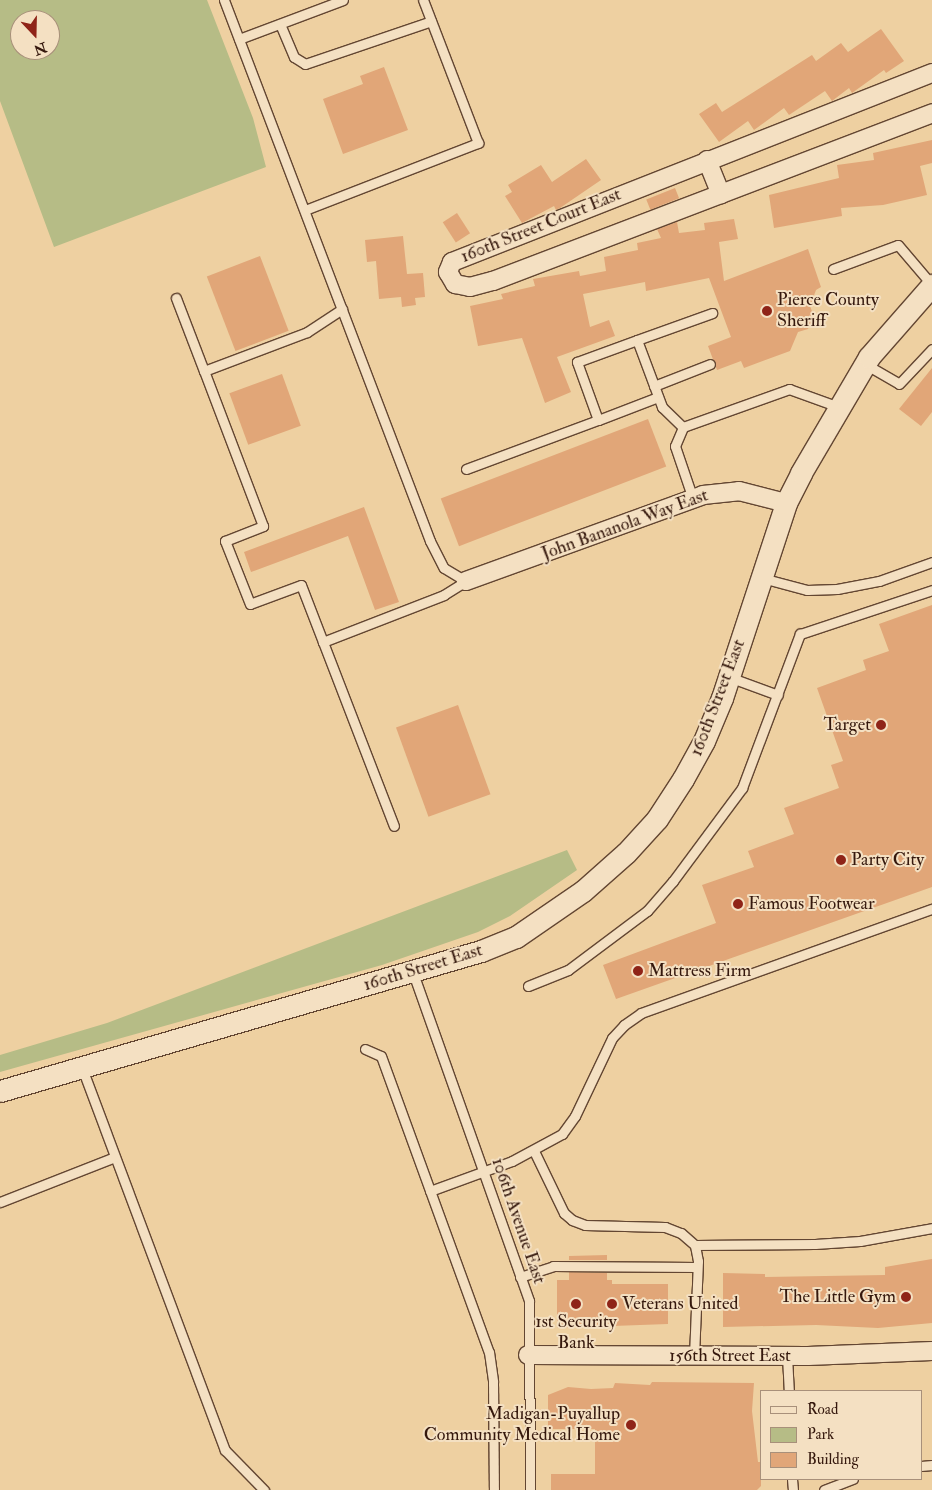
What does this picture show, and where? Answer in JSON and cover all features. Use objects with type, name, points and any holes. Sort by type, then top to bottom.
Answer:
[{"type":"street","name":"160th Street Court East","points":[[932,73],[452,262],[448,272],[455,284],[470,287],[493,281],[932,113]]},
{"type":"street","points":[[708,160],[721,194]]},
{"type":"street","name":"160th Street East","points":[[0,1091],[413,973],[516,936],[576,896],[626,853],[657,819],[683,779],[704,741],[729,677],[786,503],[865,364],[900,318],[932,285]]},
{"type":"street","name":"John Bananola Way East","points":[[466,581],[694,498],[739,491],[786,503]]},
{"type":"street","name":"156th Street East","points":[[528,1355],[787,1356],[932,1351]]},
{"type":"lane","points":[[224,0],[430,541],[444,568],[466,581],[444,595],[323,642]]},
{"type":"lane","points":[[239,39],[343,0]]},
{"type":"lane","points":[[304,210],[478,143],[423,0]]},
{"type":"lane","points":[[280,24],[294,57],[305,64],[431,21]]},
{"type":"lane","points":[[833,269],[898,245],[932,285]]},
{"type":"lane","points":[[176,298],[263,526],[226,540],[250,604],[301,585],[394,826]]},
{"type":"lane","points":[[204,371],[307,332],[342,309]]},
{"type":"lane","points":[[598,420],[577,362],[712,314]]},
{"type":"lane","points":[[637,340],[662,407],[683,427]]},
{"type":"lane","points":[[865,364],[899,384],[932,349]]},
{"type":"lane","points":[[654,386],[710,364]]},
{"type":"lane","points":[[683,427],[789,389],[839,407]]},
{"type":"lane","points":[[466,469],[658,397]]},
{"type":"lane","points":[[683,427],[676,446],[694,498]]},
{"type":"lane","points":[[762,578],[807,590],[837,589],[879,581],[932,562]]},
{"type":"lane","points":[[528,986],[568,970],[648,911],[660,896],[742,788],[800,634],[932,590]]},
{"type":"lane","points":[[729,677],[778,695]]},
{"type":"lane","points":[[430,1191],[534,1151],[562,1134],[571,1122],[612,1038],[624,1025],[641,1013],[932,909]]},
{"type":"lane","name":"106th Avenue East","points":[[413,973],[529,1301],[530,1490]]},
{"type":"lane","points":[[365,1050],[381,1056],[489,1352],[493,1382],[494,1490]]},
{"type":"lane","points":[[82,1067],[225,1450],[264,1490]]},
{"type":"lane","points":[[534,1151],[556,1198],[572,1220],[585,1224],[665,1227],[681,1233],[695,1245],[815,1244],[860,1241],[932,1228]]},
{"type":"lane","points":[[0,1202],[115,1157]]},
{"type":"lane","points":[[694,1356],[697,1267],[695,1245]]},
{"type":"lane","points":[[520,1277],[553,1266],[697,1267]]},
{"type":"lane","points":[[787,1356],[789,1390]]},
{"type":"lane","points":[[824,1490],[850,1480]]},
{"type":"green space","points":[[0,0],[207,0],[253,118],[266,167],[54,247],[0,101]]},
{"type":"green space","points":[[567,850],[577,870],[510,916],[478,932],[382,965],[0,1072],[0,1055],[107,1023]]},
{"type":"building","points":[[881,29],[904,61],[886,73],[884,70],[852,93],[849,88],[832,101],[825,91],[789,115],[784,108],[754,130],[748,121],[719,142],[699,114],[716,103],[722,112],[812,55],[816,61],[841,43],[848,52]]},
{"type":"building","points":[[384,67],[408,130],[343,154],[323,99],[363,84],[360,76]]},
{"type":"building","points":[[932,140],[932,163],[920,166],[927,195],[883,205],[841,208],[842,216],[774,228],[769,195],[839,178],[837,165],[874,160],[873,153]]},
{"type":"building","points":[[586,159],[601,180],[560,208],[556,210],[554,206],[522,223],[505,196],[512,192],[508,185],[541,165],[552,182]]},
{"type":"building","points":[[675,188],[679,198],[650,210],[646,200]]},
{"type":"building","points":[[457,213],[470,233],[456,242],[443,222]]},
{"type":"building","points":[[734,219],[738,239],[719,242],[724,281],[808,249],[821,287],[816,290],[810,306],[814,317],[808,329],[798,332],[790,351],[744,368],[741,361],[717,370],[708,346],[731,337],[709,278],[646,291],[645,282],[583,294],[590,327],[609,320],[615,336],[557,357],[571,392],[545,403],[522,338],[478,346],[470,306],[503,299],[501,294],[535,286],[533,279],[579,271],[580,276],[606,271],[604,257],[638,250],[637,243],[661,238],[657,229],[677,222],[679,233],[705,230],[704,223]]},
{"type":"building","points":[[403,236],[407,274],[423,273],[425,297],[415,298],[416,305],[402,307],[401,297],[379,299],[376,261],[367,262],[365,240]]},
{"type":"building","points":[[260,256],[289,331],[235,351],[207,276]]},
{"type":"building","points":[[932,368],[932,412],[921,426],[899,409]]},
{"type":"building","points":[[282,374],[301,426],[248,445],[229,393]]},
{"type":"building","points":[[648,419],[666,467],[459,546],[441,499]]},
{"type":"building","points":[[364,507],[399,602],[375,610],[348,536],[251,572],[244,552]]},
{"type":"building","points":[[932,605],[932,887],[616,999],[603,965],[716,923],[702,885],[754,867],[748,851],[794,834],[784,808],[839,788],[831,765],[843,761],[817,688],[866,670],[863,660],[889,651],[879,624]]},
{"type":"building","points":[[458,705],[490,794],[428,817],[396,728]]},
{"type":"building","points":[[607,1255],[607,1260],[569,1260],[569,1256]]},
{"type":"building","points":[[932,1259],[932,1323],[878,1328],[816,1325],[723,1327],[723,1273],[765,1274],[765,1277],[885,1275],[885,1267]]},
{"type":"building","points":[[569,1272],[607,1273],[607,1280],[612,1280],[612,1284],[668,1284],[668,1324],[557,1328],[557,1280],[569,1280]]},
{"type":"building","points":[[652,1382],[754,1383],[752,1411],[758,1462],[760,1462],[761,1486],[757,1490],[551,1490],[551,1474],[595,1474],[595,1429],[548,1429],[548,1395],[568,1387],[613,1388],[615,1383],[650,1385]]},
{"type":"place","name":"Pierce County Sheriff","points":[[767,311]]},
{"type":"place","name":"Target","points":[[881,725]]},
{"type":"place","name":"Party City","points":[[841,860]]},
{"type":"place","name":"Famous Footwear","points":[[738,904]]},
{"type":"place","name":"Mattress Firm","points":[[638,971]]},
{"type":"place","name":"The Little Gym","points":[[906,1297]]},
{"type":"place","name":"1st Security Bank","points":[[576,1304]]},
{"type":"place","name":"Veterans United","points":[[612,1304]]},
{"type":"place","name":"Madigan-Puyallup Community Medical Home","points":[[631,1425]]}]
